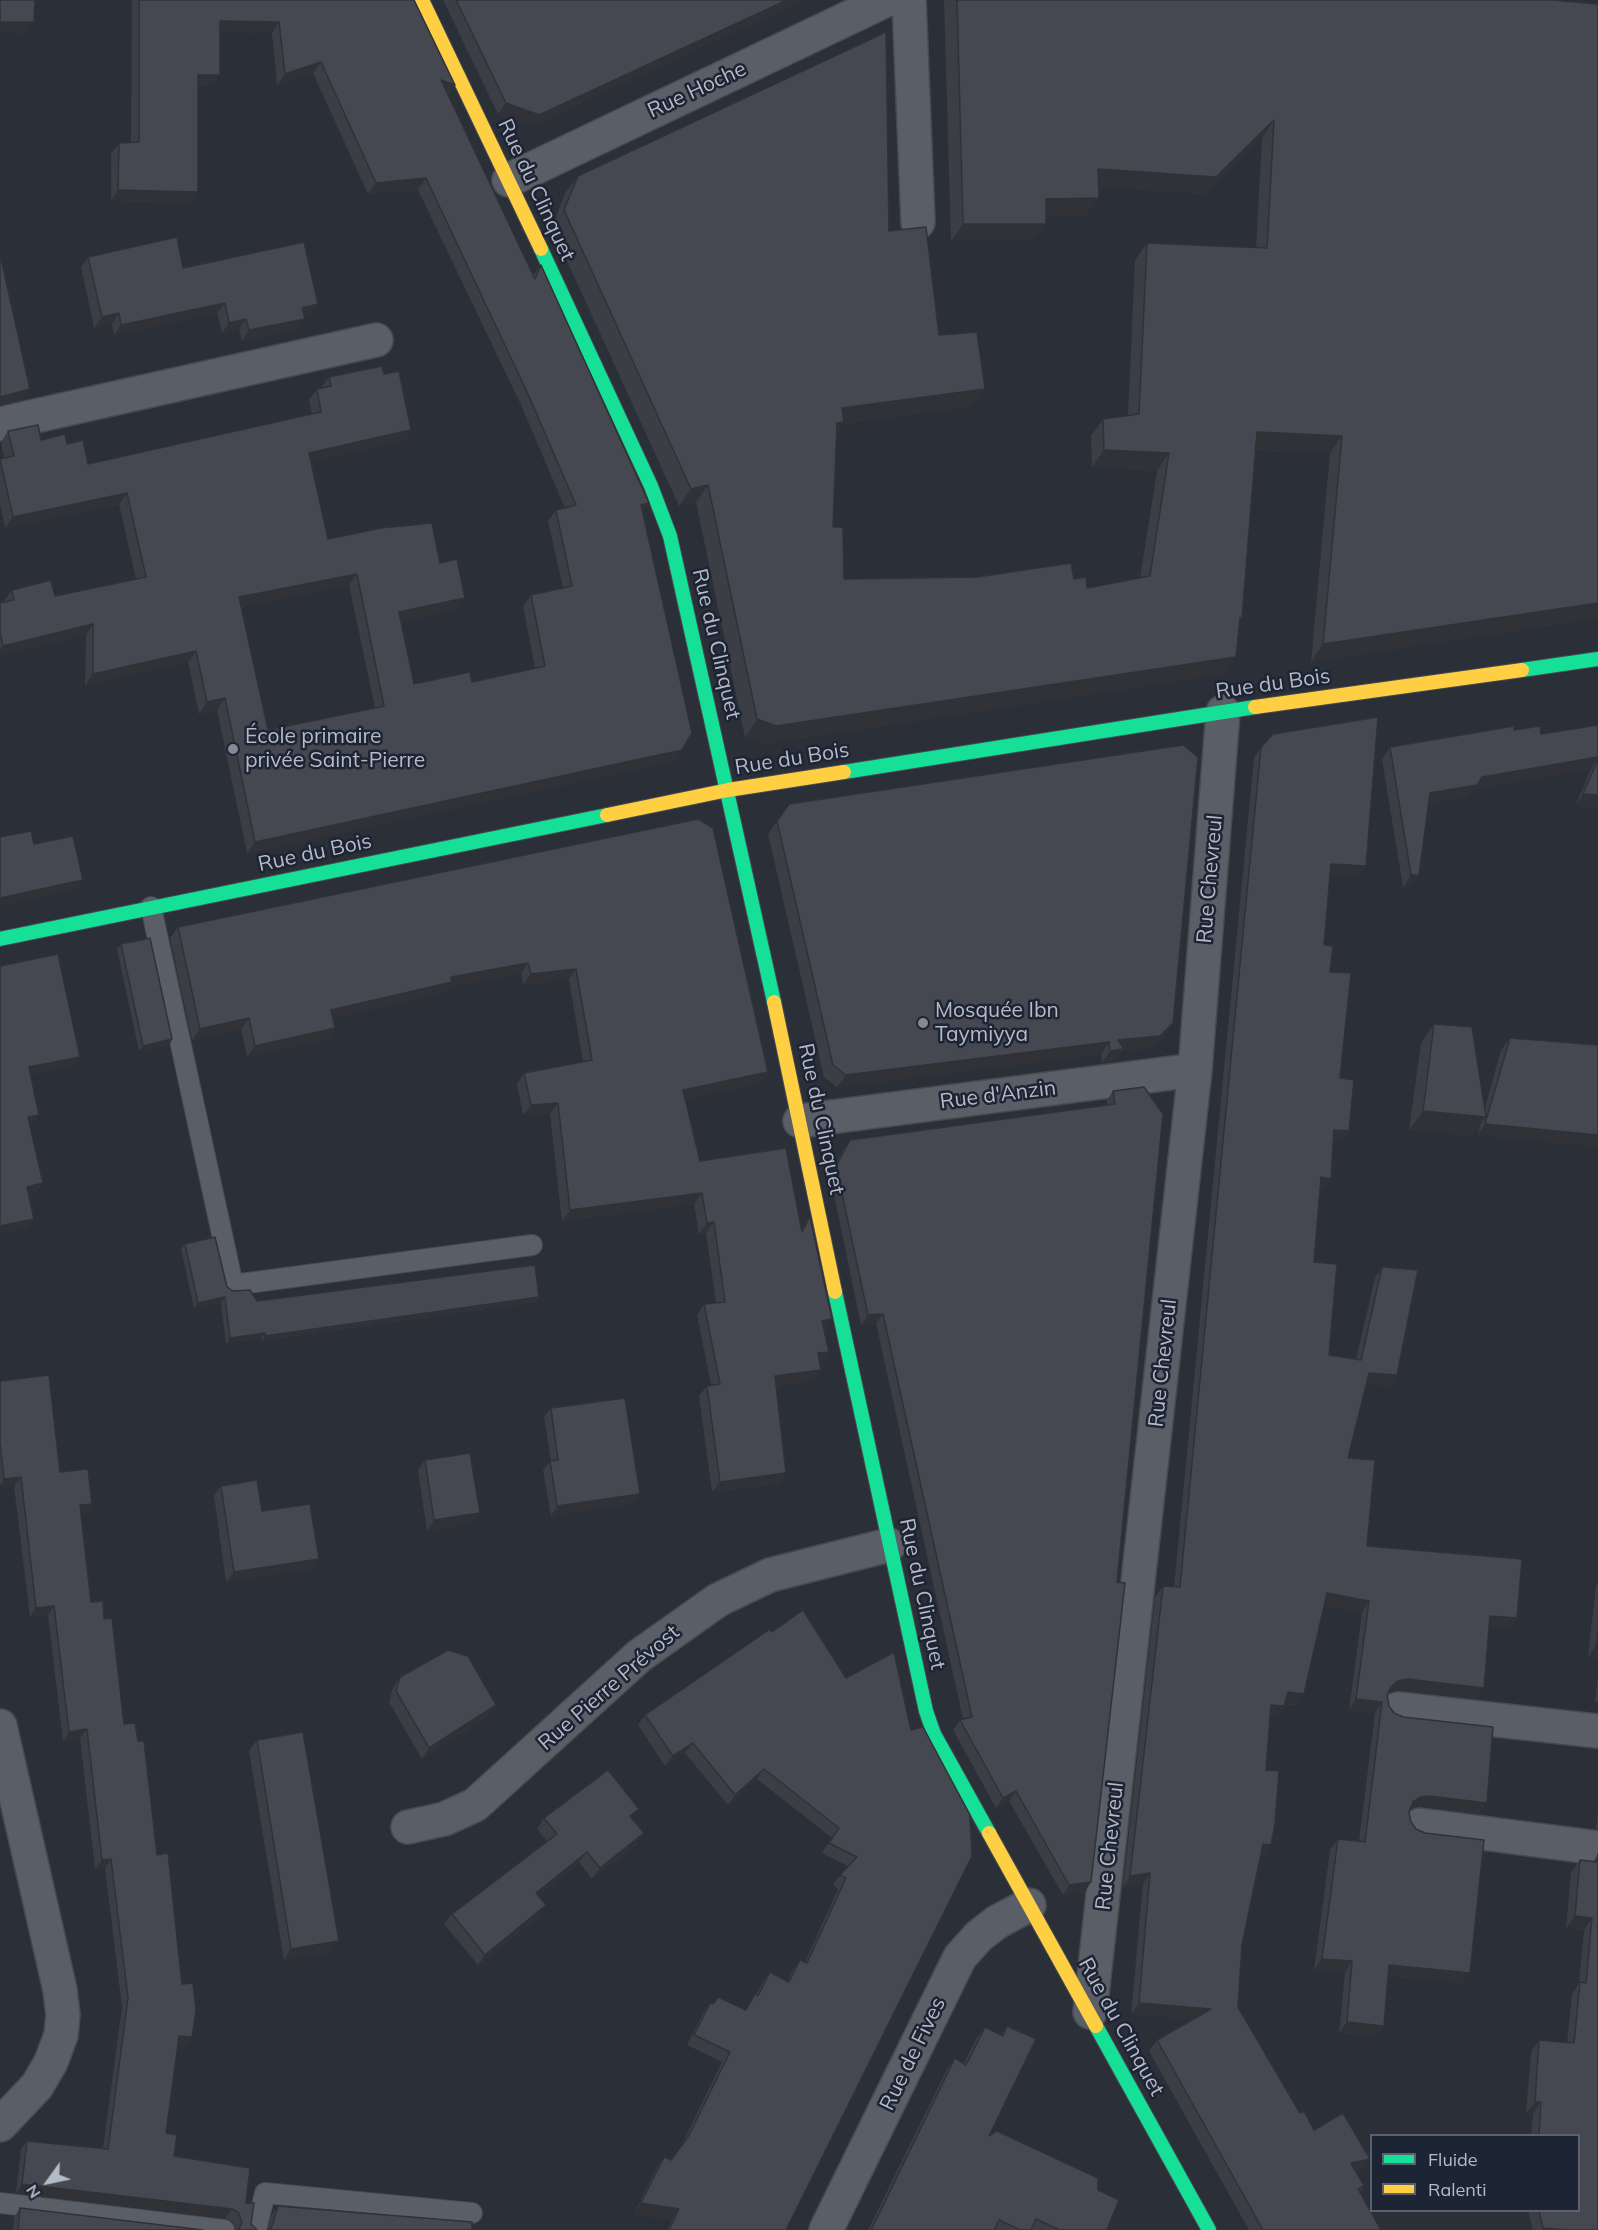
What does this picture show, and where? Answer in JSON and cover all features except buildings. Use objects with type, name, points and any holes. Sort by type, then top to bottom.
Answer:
[{"type":"street","name":"Rue du Clinquet","points":[[422,0],[509,180],[663,514],[728,790],[889,1545],[926,1711],[934,1734],[1209,2230]]},
{"type":"street","name":"Rue Hoche","points":[[509,180],[886,0]]},
{"type":"street","points":[[909,0],[918,222]]},
{"type":"street","points":[[0,424],[376,340]]},
{"type":"street","name":"Rue du Bois","points":[[0,939],[728,790],[1223,712],[1598,658]]},
{"type":"street","name":"Rue Chevreul","points":[[1090,2012],[1195,1070],[1223,712]]},
{"type":"street","name":"Rue d'Anzin","points":[[800,1121],[1195,1070]]},
{"type":"street","name":"Rue Pierre Prévost","points":[[408,1827],[444,1819],[474,1806],[639,1656],[718,1600],[770,1575],[889,1545]]},
{"type":"street","points":[[1398,1709],[1598,1731]]},
{"type":"street","points":[[0,1726],[60,1990],[63,2015],[61,2035],[51,2062],[37,2086],[0,2125]]},
{"type":"street","points":[[1420,1825],[1598,1848]]},
{"type":"street","name":"Rue de Fives","points":[[826,2230],[960,1958],[978,1936],[997,1922],[1029,1905]]},
{"type":"lane","points":[[151,907],[232,1286],[532,1245]]},
{"type":"lane","points":[[256,2230],[265,2193],[472,2213]]},
{"type":"lane","points":[[0,2203],[225,2230]]},
{"type":"traffic: fast","points":[[541,249],[651,486],[670,536],[774,1002]]},
{"type":"traffic: fast","points":[[1522,670],[1598,659]]},
{"type":"traffic: fast","points":[[844,772],[1255,707]]},
{"type":"traffic: fast","points":[[0,939],[607,815]]},
{"type":"traffic: fast","points":[[835,1292],[926,1711],[934,1734],[989,1833]]},
{"type":"traffic: fast","points":[[1096,2026],[1209,2230]]},
{"type":"traffic: slow","points":[[422,0],[541,249]]},
{"type":"traffic: slow","points":[[1255,707],[1522,670]]},
{"type":"traffic: slow","points":[[607,815],[728,790],[844,772]]},
{"type":"traffic: slow","points":[[774,1002],[835,1292]]},
{"type":"traffic: slow","points":[[989,1833],[1096,2026]]},
{"type":"place","name":"École primaire privée Saint-Pierre","points":[[233,749]]},
{"type":"place","name":"Mosquée Ibn Taymiyya","points":[[923,1023]]}]
